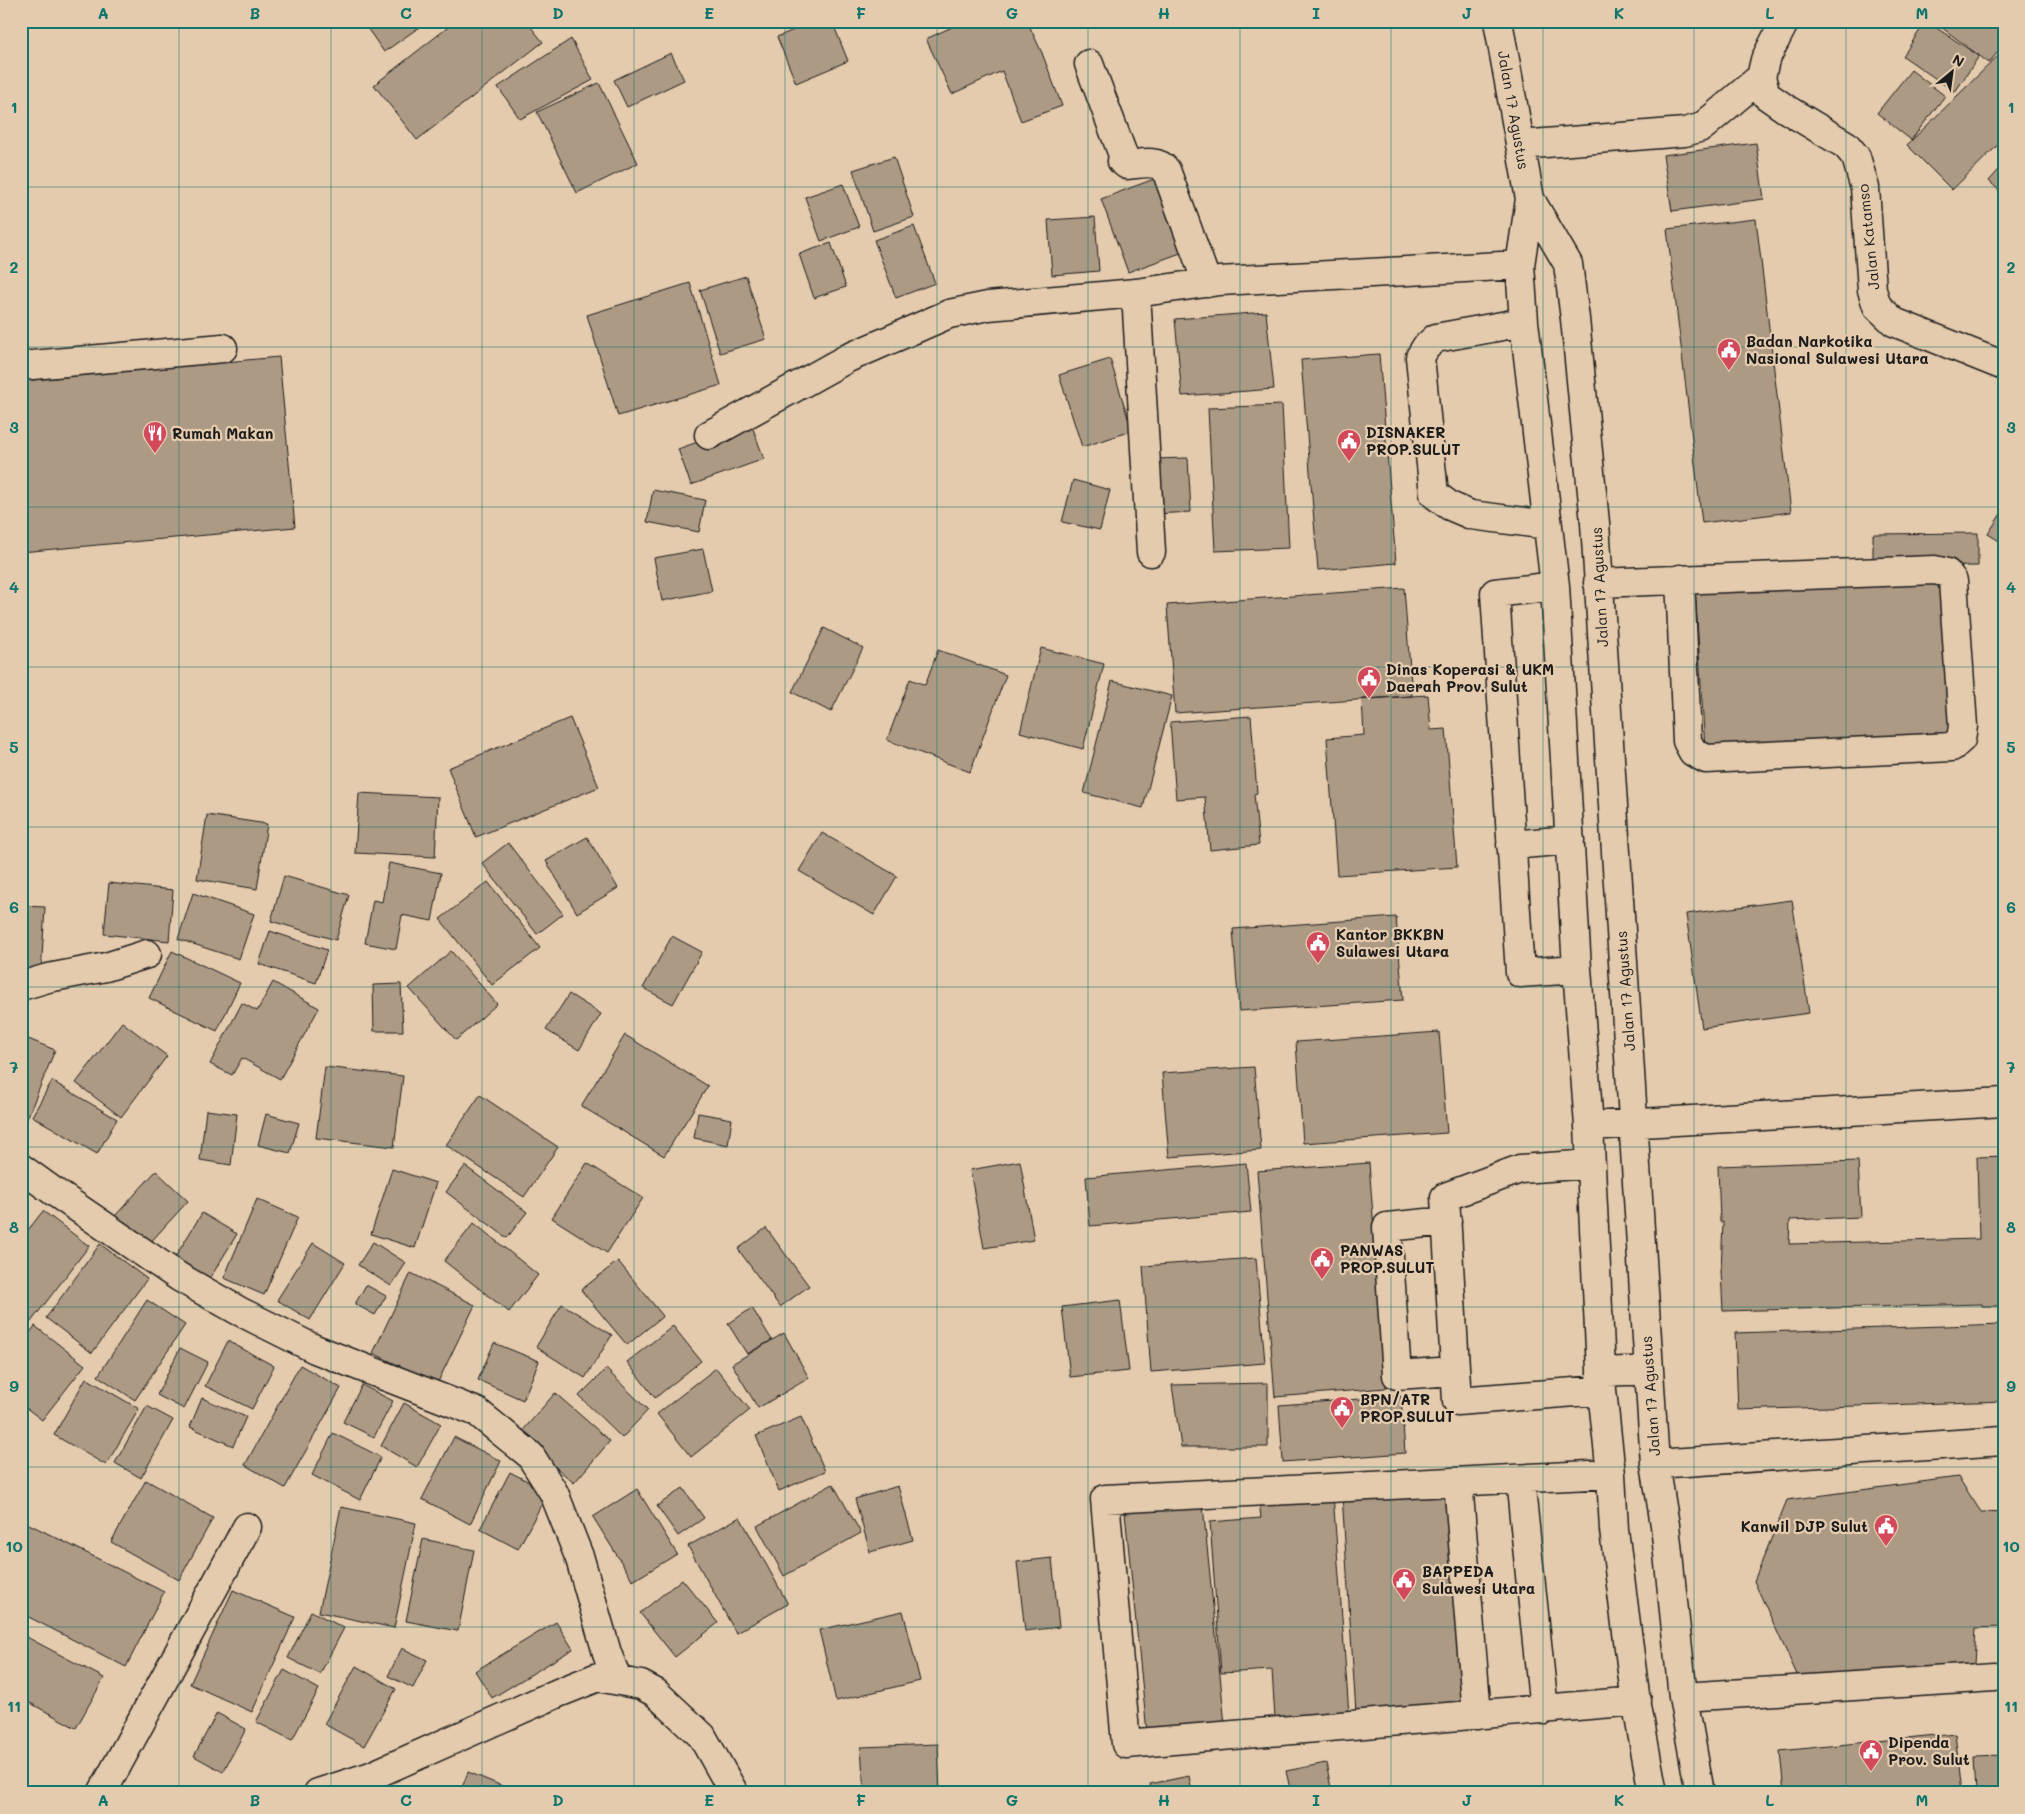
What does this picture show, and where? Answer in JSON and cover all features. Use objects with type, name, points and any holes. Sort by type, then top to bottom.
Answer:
[{"type":"street","name":"Jalan 17 Agustus","points":[[1498,21],[1530,199],[1520,266],[1524,322],[1555,586],[1577,969],[1589,1126],[1602,1381],[1611,1474],[1614,1530],[1637,1701],[1652,1793]]},
{"type":"street","points":[[1520,146],[1685,132],[1702,127],[1761,77],[1765,60],[1785,21]]},
{"type":"street","points":[[1089,64],[1123,155],[1122,161],[1127,165],[1155,163],[1162,165],[1166,170],[1207,283]]},
{"type":"street","name":"Jalan Katamso","points":[[1761,77],[1766,95],[1846,146],[1856,157],[1864,188],[1872,290],[1877,306],[1894,322],[2004,366]]},
{"type":"street","name":"Jalan 17 Agustus","points":[[1530,199],[1568,264],[1595,523],[1655,1464],[1664,1525],[1683,1697],[1700,1793]]},
{"type":"street","points":[[709,435],[848,358],[949,314],[988,306],[1136,293],[1207,283],[1520,266]]},
{"type":"street","points":[[1136,293],[1151,552]]},
{"type":"street","points":[[1524,322],[1436,338],[1426,347],[1420,357],[1434,494],[1450,506],[1471,514],[1548,525]]},
{"type":"street","points":[[21,366],[223,348]]},
{"type":"street","points":[[1598,583],[1680,579],[1935,570],[1947,573],[1953,581],[1964,726],[1962,739],[1952,747],[1706,759],[1693,752],[1687,741],[1680,579]]},
{"type":"street","points":[[1555,586],[1495,593],[1520,973],[1577,969]]},
{"type":"street","points":[[1511,845],[1570,840]]},
{"type":"street","points":[[21,986],[48,978],[106,967],[147,954]]},
{"type":"street","points":[[1589,1126],[2004,1102]]},
{"type":"street","points":[[1591,1164],[1520,1169],[1445,1197],[1456,1401],[1602,1381],[1649,1370]]},
{"type":"street","points":[[21,1168],[179,1277],[239,1311],[315,1349],[477,1412],[530,1456],[554,1493],[580,1560],[607,1653],[617,1679]]},
{"type":"street","points":[[1447,1221],[1387,1227],[1397,1375],[1454,1371]]},
{"type":"street","points":[[1655,1464],[2003,1441]]},
{"type":"street","points":[[1611,1474],[1105,1499],[1126,1744],[1637,1701]]},
{"type":"street","points":[[1520,1479],[1544,1710]]},
{"type":"street","points":[[1458,1482],[1477,1715]]},
{"type":"street","points":[[102,1793],[247,1527]]},
{"type":"street","points":[[318,1793],[371,1776],[598,1677],[617,1679],[641,1685],[656,1693],[702,1736],[734,1793]]},
{"type":"street","points":[[1683,1697],[1995,1677]]},
{"type":"building","points":[[371,21],[428,21],[384,52],[365,25]]},
{"type":"building","points":[[456,21],[526,21],[543,42],[417,140],[374,85]]},
{"type":"building","points":[[815,21],[832,21],[848,61],[796,83],[777,37]]},
{"type":"building","points":[[965,21],[1027,21],[1042,53],[1062,106],[1021,121],[1002,71],[952,94],[926,39]]},
{"type":"building","points":[[1926,21],[1979,56],[1955,92],[1903,56]]},
{"type":"building","points":[[1933,21],[2004,21],[2004,44],[1989,63]]},
{"type":"building","points":[[571,39],[593,80],[520,119],[498,87]]},
{"type":"building","points":[[2004,50],[2004,139],[1952,190],[1907,145]]},
{"type":"building","points":[[671,53],[684,80],[627,107],[614,80]]},
{"type":"building","points":[[1911,70],[1945,96],[1911,140],[1877,113]]},
{"type":"building","points":[[599,83],[638,163],[577,193],[537,112]]},
{"type":"building","points":[[1756,143],[1764,199],[1672,211],[1663,155]]},
{"type":"building","points":[[894,157],[914,217],[873,231],[853,170]]},
{"type":"building","points":[[2004,164],[2004,195],[1989,181]]},
{"type":"building","points":[[1162,176],[1189,250],[1128,272],[1101,199]]},
{"type":"building","points":[[843,184],[859,227],[821,241],[805,197]]},
{"type":"building","points":[[1095,217],[1099,271],[1052,275],[1048,220]]},
{"type":"building","name":"Badan Narkotika Nasional Sulawesi Utara","points":[[1756,219],[1791,512],[1702,523],[1667,229]]},
{"type":"building","points":[[914,226],[935,283],[896,298],[874,240]]},
{"type":"building","points":[[831,243],[846,287],[814,298],[799,254]]},
{"type":"building","points":[[746,276],[766,339],[720,353],[700,290]]},
{"type":"building","points":[[690,283],[721,385],[618,416],[587,315]]},
{"type":"building","points":[[1266,312],[1274,389],[1182,396],[1175,319]]},
{"type":"building","name":"DISNAKER PROP.SULUT","points":[[1379,354],[1396,563],[1318,570],[1301,360]]},
{"type":"building","name":"Rumah Makan","points":[[279,357],[295,527],[21,552],[21,381]]},
{"type":"building","points":[[1110,359],[1132,431],[1082,447],[1059,375]]},
{"type":"building","points":[[1282,405],[1289,548],[1215,551],[1208,408]]},
{"type":"building","points":[[751,423],[764,459],[691,485],[678,449]]},
{"type":"building","points":[[1188,458],[1191,512],[1155,514],[1152,459]]},
{"type":"building","points":[[1073,480],[1110,490],[1100,530],[1062,522]]},
{"type":"building","points":[[653,490],[705,500],[699,532],[647,522]]},
{"type":"building","points":[[2004,509],[2004,544],[1988,534]]},
{"type":"building","points":[[1978,533],[1978,566],[1873,567],[1873,534]]},
{"type":"building","points":[[703,549],[712,591],[662,601],[654,558]]},
{"type":"building","points":[[1942,574],[1952,737],[1705,749],[1695,587]]},
{"type":"building","points":[[1404,588],[1412,696],[1175,713],[1167,605]]},
{"type":"building","points":[[824,628],[863,648],[831,712],[792,692]]},
{"type":"building","points":[[1041,648],[1104,664],[1083,749],[1020,732]]},
{"type":"building","points":[[938,650],[1006,675],[970,772],[887,740],[910,679],[925,685]]},
{"type":"building","points":[[1112,681],[1172,696],[1143,808],[1084,793]]},
{"type":"building","points":[[1428,695],[1431,730],[1446,729],[1457,867],[1337,875],[1327,738],[1364,735],[1362,699]]},
{"type":"building","points":[[1251,716],[1257,793],[1254,794],[1259,845],[1210,850],[1205,797],[1176,799],[1170,722]]},
{"type":"building","points":[[570,718],[599,787],[476,837],[448,768]]},
{"type":"building","points":[[359,793],[438,797],[435,857],[355,853]]},
{"type":"building","points":[[207,815],[267,824],[257,889],[197,879]]},
{"type":"building","points":[[822,833],[897,876],[874,915],[799,871]]},
{"type":"building","points":[[587,837],[618,888],[577,913],[546,861]]},
{"type":"building","points":[[508,843],[563,914],[537,934],[482,863]]},
{"type":"building","points":[[389,863],[441,873],[432,921],[402,915],[396,949],[365,943],[373,900],[382,902]]},
{"type":"building","points":[[284,876],[349,895],[336,940],[271,921]]},
{"type":"building","points":[[488,882],[540,948],[492,985],[440,919]]},
{"type":"building","points":[[109,883],[173,890],[169,941],[104,934]]},
{"type":"building","points":[[193,893],[254,914],[239,959],[178,939]]},
{"type":"building","points":[[1792,900],[1809,1013],[1702,1028],[1686,914]]},
{"type":"building","points":[[21,906],[45,907],[41,974],[21,973]]},
{"type":"building","name":"Kantor BKKBN Sulawesi Utara","points":[[1396,917],[1403,1000],[1239,1011],[1233,929]]},
{"type":"building","points":[[270,931],[327,950],[316,983],[259,964]]},
{"type":"building","points":[[672,936],[702,952],[673,1004],[643,988]]},
{"type":"building","points":[[172,951],[240,983],[217,1031],[149,998]]},
{"type":"building","points":[[451,951],[497,1004],[456,1040],[409,988]]},
{"type":"building","points":[[273,982],[319,1008],[280,1079],[242,1058],[232,1075],[210,1064],[242,1003],[257,1011]]},
{"type":"building","points":[[401,984],[403,1031],[374,1031],[373,985]]},
{"type":"building","points":[[569,994],[601,1014],[579,1050],[546,1030]]},
{"type":"building","points":[[122,1022],[167,1056],[121,1117],[76,1083]]},
{"type":"building","points":[[1439,1032],[1447,1133],[1303,1143],[1296,1042]]},
{"type":"building","points":[[625,1035],[708,1086],[664,1156],[581,1106]]},
{"type":"building","points":[[21,1036],[55,1050],[22,1131],[21,1130]]},
{"type":"building","points":[[325,1067],[403,1076],[394,1147],[316,1138]]},
{"type":"building","points":[[1254,1067],[1261,1150],[1169,1157],[1162,1073]]},
{"type":"building","points":[[52,1081],[117,1119],[97,1154],[32,1116]]},
{"type":"building","points":[[480,1095],[558,1147],[524,1197],[446,1145]]},
{"type":"building","points":[[206,1110],[237,1114],[231,1165],[200,1160]]},
{"type":"building","points":[[698,1113],[732,1119],[728,1145],[694,1138]]},
{"type":"building","points":[[266,1114],[299,1123],[290,1153],[258,1145]]},
{"type":"building","points":[[2004,1156],[2004,1306],[1982,1306],[1982,1304],[1723,1311],[1721,1271],[1723,1222],[1720,1222],[1718,1166],[1858,1161],[1861,1217],[1790,1220],[1789,1244],[1979,1239],[1977,1157]]},
{"type":"building","points":[[1020,1161],[1034,1240],[984,1248],[970,1170]]},
{"type":"building","points":[[587,1163],[643,1198],[607,1253],[552,1218]]},
{"type":"building","points":[[1246,1163],[1251,1212],[1090,1226],[1086,1177]]},
{"type":"building","name":"PANWAS PROP.SULUT","points":[[1369,1163],[1386,1388],[1275,1397],[1257,1171]]},
{"type":"building","points":[[465,1166],[527,1212],[507,1238],[446,1192]]},
{"type":"building","points":[[392,1169],[436,1183],[415,1248],[371,1234]]},
{"type":"building","points":[[156,1171],[188,1201],[147,1246],[115,1216]]},
{"type":"building","points":[[257,1199],[298,1217],[264,1295],[224,1278]]},
{"type":"building","points":[[43,1211],[89,1246],[24,1331],[21,1329],[21,1239]]},
{"type":"building","points":[[202,1213],[237,1234],[209,1280],[174,1259]]},
{"type":"building","points":[[474,1223],[538,1275],[509,1312],[444,1261]]},
{"type":"building","points":[[766,1228],[809,1286],[780,1307],[738,1249]]},
{"type":"building","points":[[373,1242],[406,1263],[391,1286],[358,1265]]},
{"type":"building","points":[[313,1243],[345,1263],[310,1320],[277,1300]]},
{"type":"building","points":[[100,1244],[147,1279],[92,1353],[46,1318]]},
{"type":"building","points":[[1256,1258],[1265,1363],[1151,1372],[1143,1266]]},
{"type":"building","points":[[618,1261],[663,1316],[627,1345],[581,1290]]},
{"type":"building","points":[[411,1273],[475,1305],[437,1384],[373,1353]]},
{"type":"building","points":[[366,1285],[386,1296],[375,1315],[355,1304]]},
{"type":"building","points":[[147,1300],[185,1325],[135,1400],[98,1376]]},
{"type":"building","points":[[1120,1300],[1129,1371],[1070,1377],[1062,1307]]},
{"type":"building","points":[[562,1304],[612,1335],[585,1378],[536,1347]]},
{"type":"building","points":[[752,1308],[772,1340],[747,1354],[728,1324]]},
{"type":"building","points":[[2004,1324],[2004,1401],[1738,1410],[1735,1333]]},
{"type":"building","points":[[35,1326],[85,1365],[42,1420],[21,1404],[21,1344]]},
{"type":"building","points":[[673,1326],[701,1361],[655,1398],[627,1362]]},
{"type":"building","points":[[784,1333],[809,1378],[758,1408],[732,1364]]},
{"type":"building","points":[[228,1341],[274,1366],[252,1409],[205,1386]]},
{"type":"building","points":[[494,1343],[539,1361],[523,1400],[478,1380]]},
{"type":"building","points":[[180,1348],[208,1362],[184,1409],[157,1395]]},
{"type":"building","points":[[300,1365],[341,1388],[285,1488],[245,1465]]},
{"type":"building","points":[[716,1368],[750,1410],[691,1457],[657,1414]]},
{"type":"building","points":[[606,1369],[648,1410],[622,1438],[579,1396]]},
{"type":"building","points":[[86,1378],[139,1409],[106,1465],[54,1435]]},
{"type":"building","points":[[1268,1383],[1268,1447],[1181,1447],[1172,1385]]},
{"type":"building","points":[[362,1385],[393,1401],[374,1437],[343,1422]]},
{"type":"building","points":[[555,1393],[610,1441],[574,1483],[519,1435]]},
{"type":"building","name":"BPN/ATR PROP.SULUT","points":[[1401,1396],[1405,1453],[1283,1462],[1279,1405]]},
{"type":"building","points":[[202,1398],[246,1417],[233,1446],[190,1427]]},
{"type":"building","points":[[404,1403],[441,1424],[417,1467],[381,1446]]},
{"type":"building","points":[[147,1406],[173,1420],[141,1478],[115,1463]]},
{"type":"building","points":[[801,1417],[825,1471],[779,1491],[756,1436]]},
{"type":"building","points":[[333,1433],[381,1457],[360,1500],[312,1475]]},
{"type":"building","points":[[454,1437],[501,1461],[470,1524],[422,1499]]},
{"type":"building","points":[[510,1472],[548,1492],[518,1549],[480,1529]]},
{"type":"building","name":"Kanwil DJP Sulut","points":[[1958,1477],[1981,1512],[2004,1513],[2004,1627],[1976,1628],[1974,1664],[1799,1679],[1754,1581],[1787,1500]]},
{"type":"building","points":[[146,1480],[213,1518],[179,1580],[111,1542]]},
{"type":"building","points":[[833,1484],[861,1533],[784,1576],[757,1526]]},
{"type":"building","points":[[898,1486],[913,1540],[870,1552],[855,1499]]},
{"type":"building","points":[[683,1488],[704,1518],[678,1536],[657,1506]]},
{"type":"building","points":[[637,1489],[677,1554],[633,1581],[593,1517]]},
{"type":"building","name":"BAPPEDA Sulawesi Utara","points":[[1451,1489],[1465,1707],[1356,1713],[1342,1495]]},
{"type":"building","points":[[1333,1495],[1349,1714],[1275,1719],[1272,1670],[1221,1673],[1210,1522],[1261,1518],[1259,1500]]},
{"type":"building","points":[[1202,1496],[1225,1725],[1147,1732],[1124,1503]]},
{"type":"building","points":[[341,1507],[416,1523],[394,1628],[319,1612]]},
{"type":"building","points":[[740,1517],[788,1604],[736,1633],[688,1546]]},
{"type":"building","points":[[21,1520],[164,1592],[126,1667],[21,1613]]},
{"type":"building","points":[[423,1539],[474,1550],[458,1631],[406,1621]]},
{"type":"building","points":[[1052,1558],[1059,1627],[1025,1631],[1017,1562]]},
{"type":"building","points":[[682,1579],[718,1623],[675,1657],[640,1613]]},
{"type":"building","points":[[233,1590],[295,1617],[252,1712],[190,1684]]},
{"type":"building","points":[[311,1611],[344,1628],[320,1674],[288,1658]]},
{"type":"building","points":[[903,1611],[920,1681],[836,1701],[819,1630]]},
{"type":"building","points":[[556,1622],[573,1649],[492,1698],[475,1671]]},
{"type":"building","points":[[21,1634],[104,1678],[76,1728],[21,1698]]},
{"type":"building","points":[[402,1648],[427,1660],[413,1688],[388,1676]]},
{"type":"building","points":[[356,1666],[396,1689],[364,1746],[324,1724]]},
{"type":"building","points":[[284,1670],[319,1689],[292,1740],[256,1722]]},
{"type":"building","points":[[217,1713],[246,1729],[223,1772],[194,1756]]},
{"type":"building","name":"Dipenda Prov. Sulut","points":[[1955,1733],[1962,1793],[1784,1793],[1780,1751]]},
{"type":"building","points":[[938,1744],[940,1793],[864,1793],[861,1747]]},
{"type":"building","points":[[2004,1755],[2004,1792],[1976,1793],[1974,1756]]},
{"type":"building","points":[[1326,1763],[1332,1793],[1291,1793],[1286,1771]]},
{"type":"building","points":[[468,1772],[507,1788],[505,1793],[460,1793]]},
{"type":"building","points":[[1189,1776],[1192,1793],[1152,1793],[1150,1784]]},
{"type":"place","name":"Badan Narkotika Nasional Sulawesi Utara","points":[[1729,371]]},
{"type":"place","name":"Rumah Makan","points":[[155,454]]},
{"type":"place","name":"DISNAKER PROP.SULUT","points":[[1349,462]]},
{"type":"place","name":"Dinas Koperasi & UKM Daerah Prov. Sulut","points":[[1369,699]]},
{"type":"place","name":"Kantor BKKBN Sulawesi Utara","points":[[1318,964]]},
{"type":"place","name":"PANWAS PROP.SULUT","points":[[1322,1280]]},
{"type":"place","name":"BPN/ATR PROP.SULUT","points":[[1342,1429]]},
{"type":"place","name":"Kanwil DJP Sulut","points":[[1886,1547]]},
{"type":"place","name":"BAPPEDA Sulawesi Utara","points":[[1404,1601]]},
{"type":"place","name":"Dipenda Prov. Sulut","points":[[1871,1772]]}]
